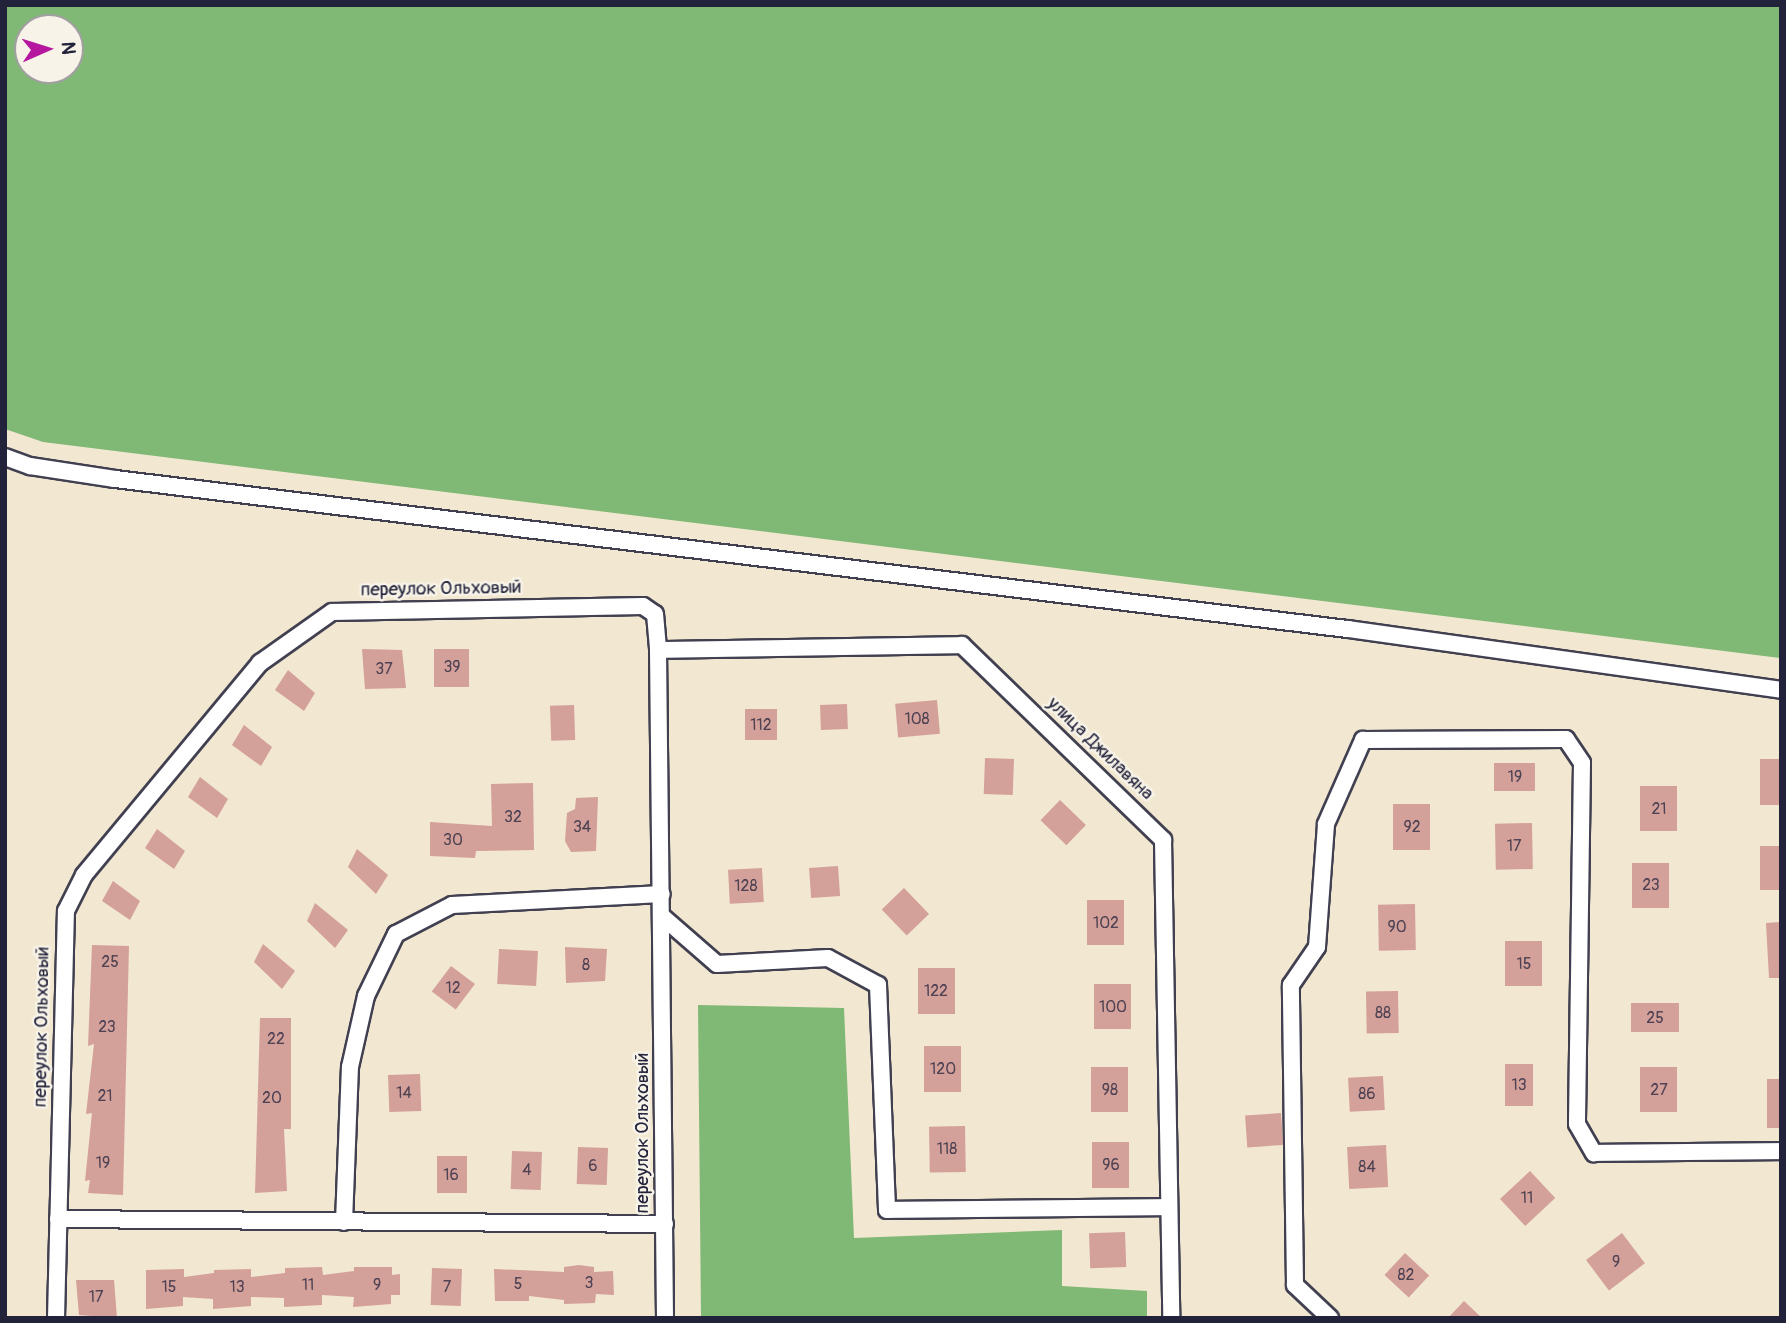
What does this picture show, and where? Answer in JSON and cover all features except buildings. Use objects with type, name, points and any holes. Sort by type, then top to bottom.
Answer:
[{"type":"street","points":[[5,457],[30,466],[114,479],[1348,629],[1781,690]]},
{"type":"street","name":"переулок Ольховый","points":[[56,1318],[66,911],[84,876],[260,663],[332,612],[643,606],[655,614],[658,650],[664,918],[665,1318]]},
{"type":"street","name":"улица Джилавяна","points":[[658,650],[962,645],[1163,840],[1171,1318]]},
{"type":"street","points":[[1330,1318],[1295,1284],[1292,985],[1317,947],[1326,824],[1363,740],[1566,738],[1582,763],[1577,1124],[1594,1153],[1781,1151]]},
{"type":"street","points":[[344,1222],[350,1067],[366,996],[396,934],[452,905],[662,894]]},
{"type":"street","points":[[664,918],[717,964],[828,958],[878,985],[887,1210],[1169,1207]]},
{"type":"street","points":[[58,1219],[665,1224]]},
{"type":"green space","points":[[5,5],[1781,5],[1781,658],[43,442],[5,429]]},
{"type":"green space","points":[[698,1005],[844,1008],[854,1238],[1062,1230],[1062,1286],[1147,1291],[1147,1318],[701,1318]]}]
